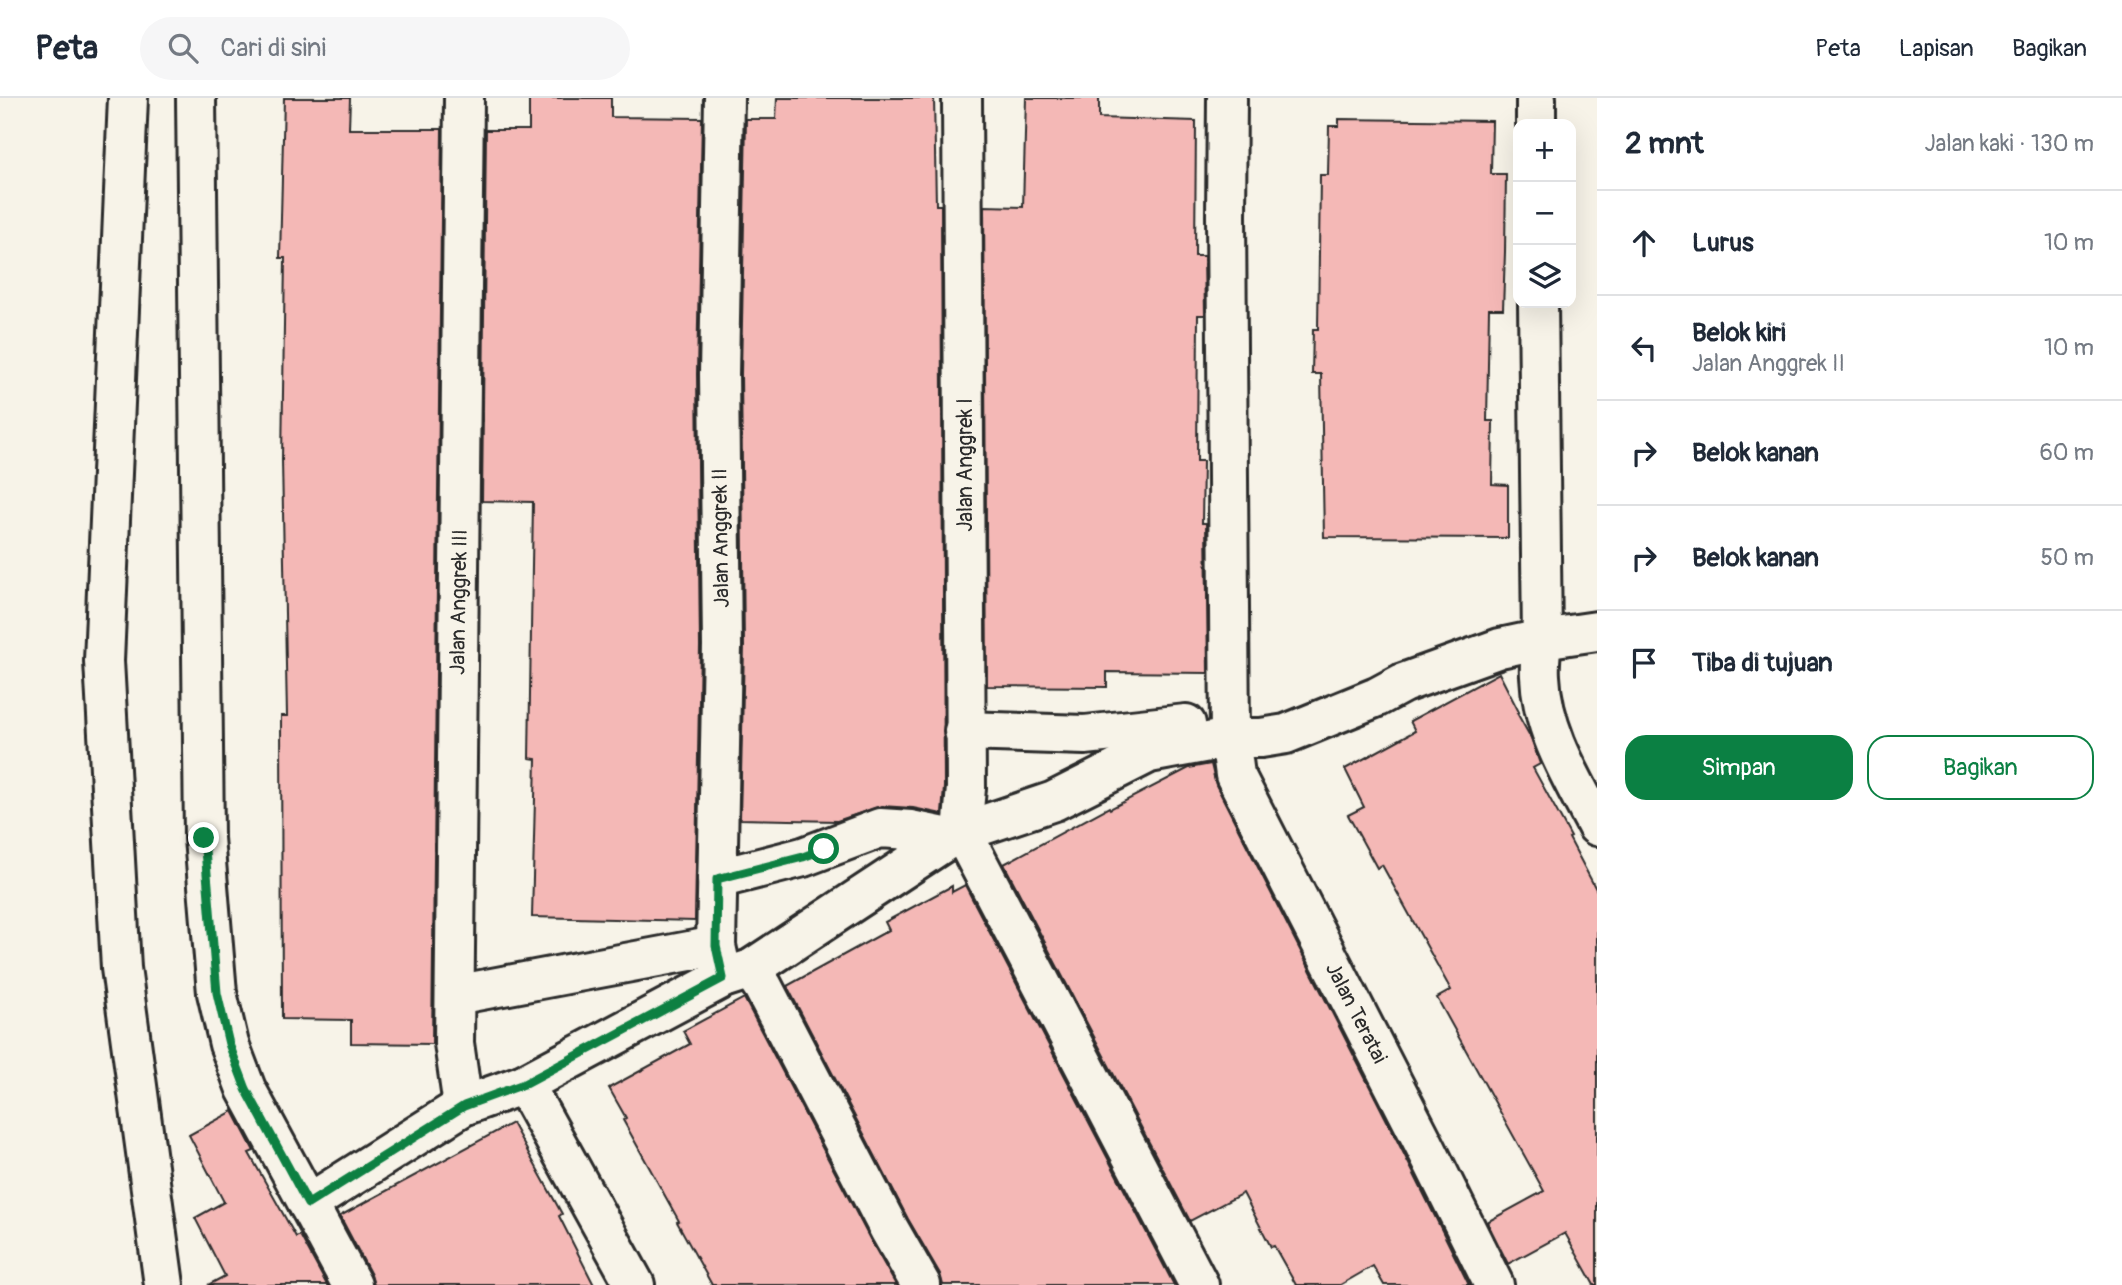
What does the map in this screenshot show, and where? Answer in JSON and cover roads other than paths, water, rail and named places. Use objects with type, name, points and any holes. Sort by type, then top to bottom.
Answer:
[{"type":"street","points":[[128,98],[104,661],[121,968],[164,1285]]},
{"type":"street","points":[[196,98],[204,838],[217,993],[229,1044],[246,1089],[352,1285]]},
{"type":"street","name":"Jalan Anggrek III","points":[[464,98],[454,1043],[464,1106]]},
{"type":"street","name":"Jalan Anggrek II","points":[[724,98],[719,374],[722,646],[717,879],[730,965]]},
{"type":"street","name":"Jalan Anggrek I","points":[[956,835],[966,788],[962,98]]},
{"type":"street","name":"Jalan Teratai","points":[[1227,98],[1230,728],[1234,775],[1494,1285]]},
{"type":"street","points":[[1536,98],[1536,119]]},
{"type":"street","points":[[1538,308],[1542,695],[1552,734],[1597,827]]},
{"type":"street","points":[[964,731],[1085,735],[1230,728],[1275,737],[1302,729],[1377,698],[1403,683],[1500,648],[1597,631]]},
{"type":"street","points":[[308,1204],[464,1106],[524,1084],[956,835],[1054,801],[1149,753],[1230,728]]},
{"type":"street","points":[[717,879],[803,857],[880,828],[956,835]]},
{"type":"street","points":[[956,835],[1199,1285]]},
{"type":"street","points":[[455,995],[730,965],[763,987],[921,1285]]},
{"type":"street","points":[[524,1084],[635,1285]]}]
